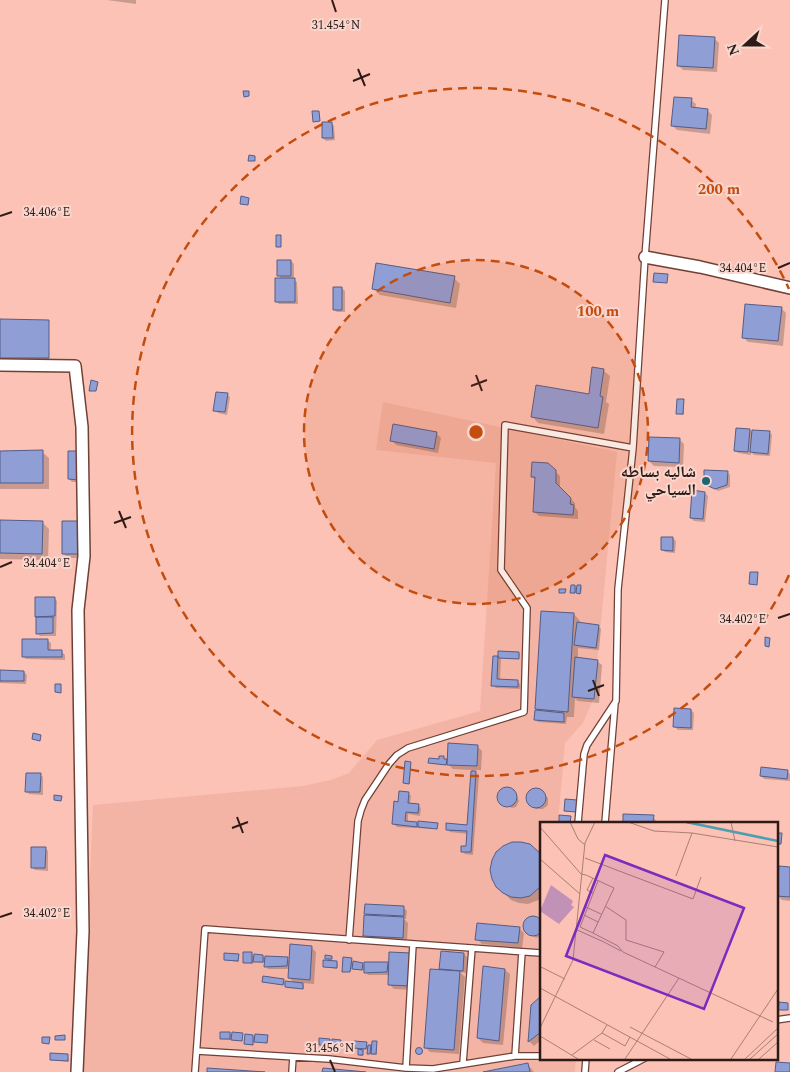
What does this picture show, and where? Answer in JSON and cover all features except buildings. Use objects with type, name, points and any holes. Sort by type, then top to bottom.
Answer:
[{"type":"street","points":[[645,257],[700,267],[790,288]]},
{"type":"street","points":[[0,365],[75,366],[82,427],[84,556],[78,610],[83,931],[77,1072]]},
{"type":"lane","points":[[605,822],[616,701],[618,589],[632,448],[665,0]]},
{"type":"lane","points":[[349,940],[358,821],[365,800],[389,764],[397,755],[408,748],[524,712],[527,608],[501,570],[505,425],[632,448]]},
{"type":"lane","points":[[578,822],[586,745],[616,701]]},
{"type":"lane","points":[[195,1072],[205,929],[540,953]]},
{"type":"lane","points":[[406,1068],[413,944]]},
{"type":"lane","points":[[463,1063],[472,948]]},
{"type":"lane","points":[[515,1056],[522,952]]},
{"type":"lane","points":[[197,1051],[433,1069],[515,1056],[540,1056]]},
{"type":"lane","points":[[292,1072],[293,1057]]},
{"type":"lane","points":[[618,1072],[640,1060]]},
{"type":"shaded area","points":[[383,402],[617,452],[594,697],[583,723],[565,743],[558,822],[540,822],[540,1060],[576,1060],[575,1072],[81,1072],[93,805],[303,786],[331,780],[349,773],[377,740],[480,711],[496,463],[376,450]]},
{"type":"place","name":"شاليه بساطه السياحي","points":[[706,481]]}]
